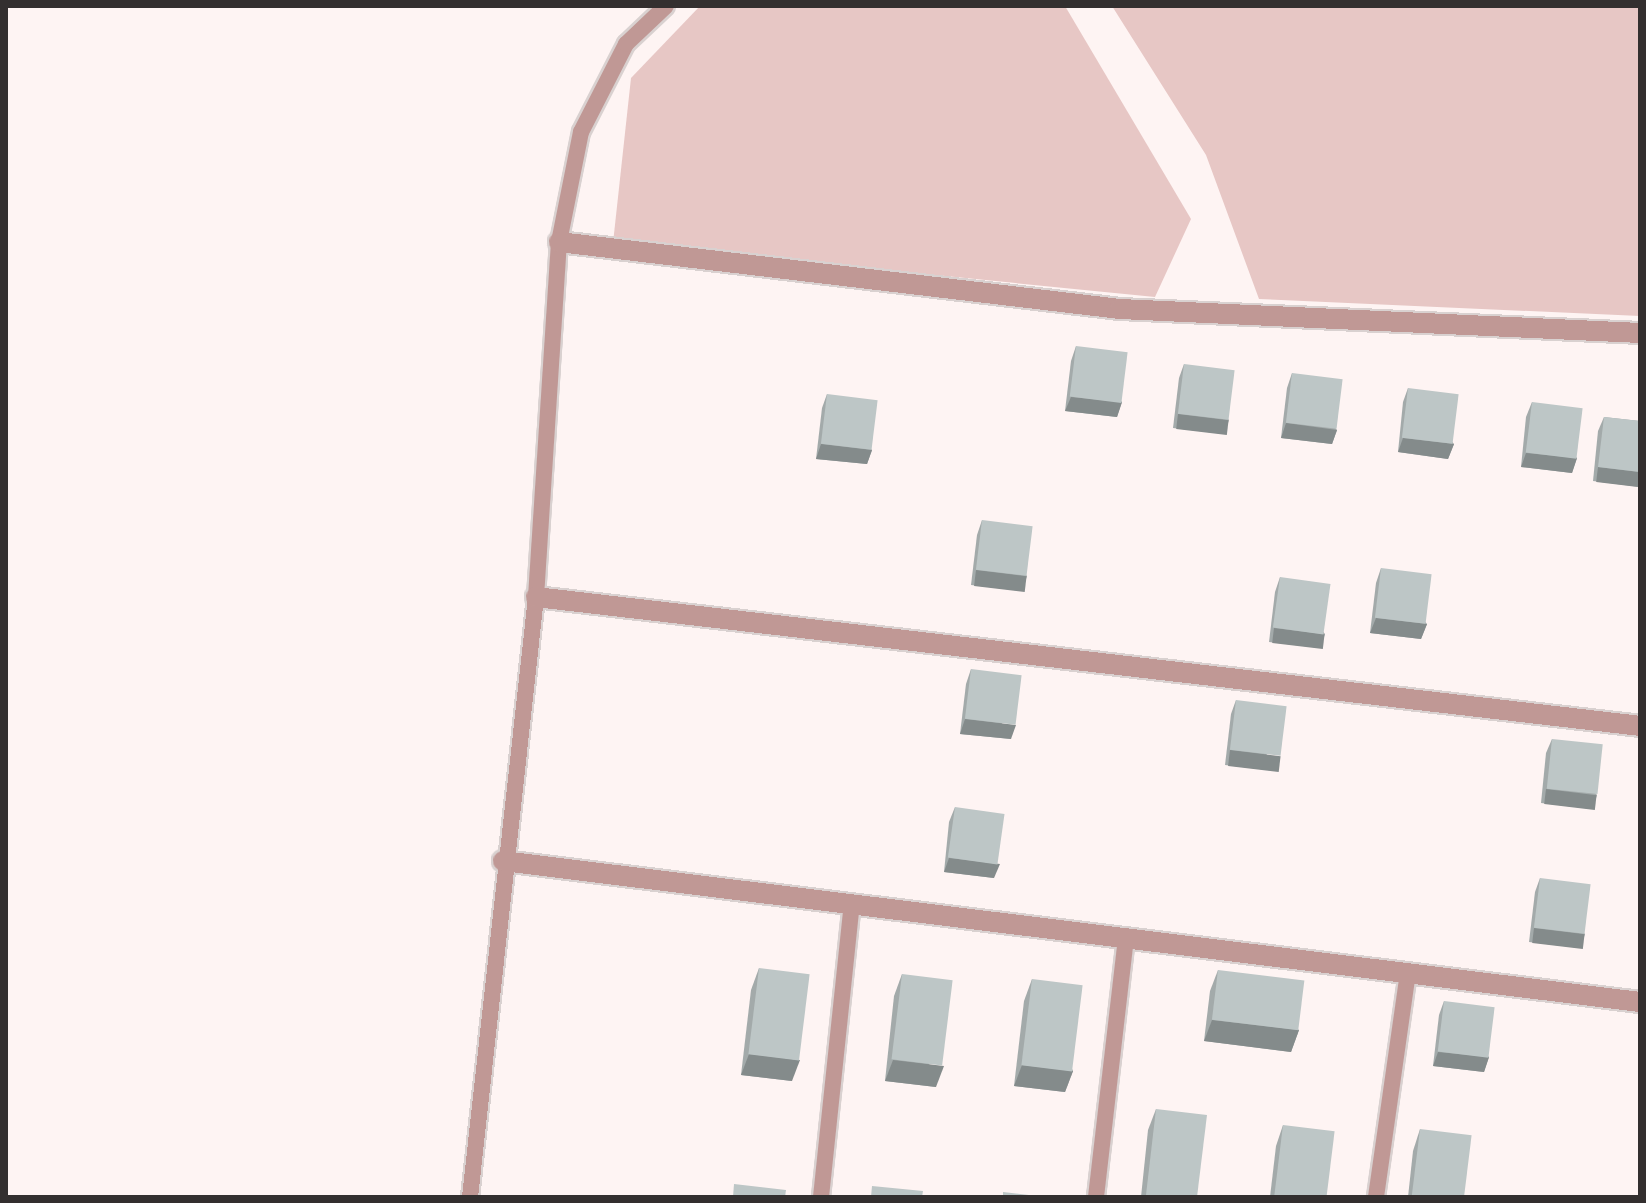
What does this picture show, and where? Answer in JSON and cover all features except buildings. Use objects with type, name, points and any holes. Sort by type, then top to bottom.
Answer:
[{"type":"street","points":[[559,242],[1120,309],[1640,333]]},
{"type":"street","points":[[536,597],[1640,726]]},
{"type":"street","points":[[503,861],[1640,1002]]},
{"type":"lane","points":[[470,1197],[503,861],[536,597],[559,242],[581,132],[626,44],[666,6]]},
{"type":"lane","points":[[821,1197],[852,904]]},
{"type":"lane","points":[[1096,1197],[1126,938]]},
{"type":"lane","points":[[1376,1197],[1408,973]]},
{"type":"shaded area","points":[[700,6],[1065,6],[1191,219],[1155,297],[613,243],[631,78]]},
{"type":"shaded area","points":[[1112,6],[1640,6],[1640,316],[1259,299],[1206,155]]}]
